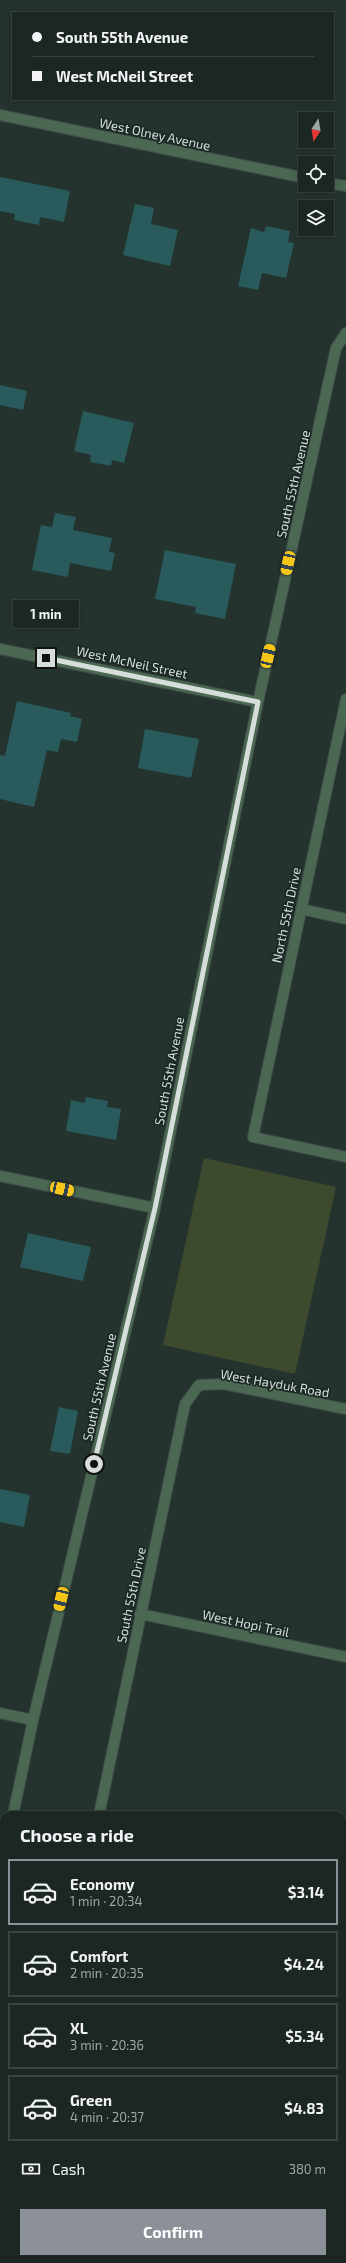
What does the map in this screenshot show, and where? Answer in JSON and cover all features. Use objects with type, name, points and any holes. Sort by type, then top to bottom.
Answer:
[{"type":"street","name":"West Olney Avenue","points":[[0,116],[298,177]]},
{"type":"street","points":[[334,184],[346,186]]},
{"type":"street","name":"South 55th Avenue","points":[[14,1811],[33,1720],[155,1208],[258,702],[336,348],[346,333]]},
{"type":"street","name":"West McNeil Street","points":[[0,648],[258,702]]},
{"type":"street","name":"North 55th Drive","points":[[346,699],[252,1137],[346,1156]]},
{"type":"street","points":[[301,909],[346,918]]},
{"type":"street","points":[[0,1176],[155,1208]]},
{"type":"street","name":"West Hayduk Road","points":[[199,1385],[224,1384],[346,1409]]},
{"type":"street","name":"South 55th Drive","points":[[100,1811],[185,1404],[199,1385]]},
{"type":"street","name":"West Hopi Trail","points":[[140,1614],[346,1657]]},
{"type":"street","points":[[0,1713],[33,1720]]},
{"type":"green space","points":[[204,1158],[336,1187],[295,1374],[163,1345]]},
{"type":"building","points":[[0,177],[70,191],[64,222],[40,217],[39,225],[14,220],[15,214],[0,211]]},
{"type":"building","points":[[135,204],[154,208],[151,224],[178,230],[170,266],[123,255]]},
{"type":"building","points":[[266,226],[290,231],[288,242],[294,243],[286,278],[262,273],[258,290],[238,286],[251,228],[264,232]]},
{"type":"building","points":[[0,385],[27,391],[23,410],[0,405]]},
{"type":"building","points":[[83,411],[134,423],[124,463],[112,460],[111,466],[90,462],[91,455],[74,451]]},
{"type":"building","points":[[55,513],[76,517],[73,530],[112,538],[109,552],[115,553],[111,571],[70,563],[68,577],[32,570],[41,525],[52,527]]},
{"type":"building","points":[[165,550],[236,564],[225,619],[195,613],[196,607],[155,599]]},
{"type":"building","points":[[17,701],[71,713],[70,716],[82,719],[77,742],[61,739],[58,752],[47,750],[34,807],[0,799],[0,755],[5,756]]},
{"type":"building","points":[[145,729],[199,739],[191,778],[138,768]]},
{"type":"building","points":[[86,1097],[108,1101],[107,1107],[121,1109],[116,1140],[66,1131],[71,1100],[85,1103]]},
{"type":"building","points":[[28,1233],[91,1247],[83,1281],[20,1267]]},
{"type":"building","points":[[59,1407],[78,1411],[70,1454],[50,1451]]},
{"type":"building","points":[[0,1489],[30,1495],[24,1527],[0,1522]]},
{"type":"route","points":[[46,658],[258,702],[155,1208],[94,1464]]}]
